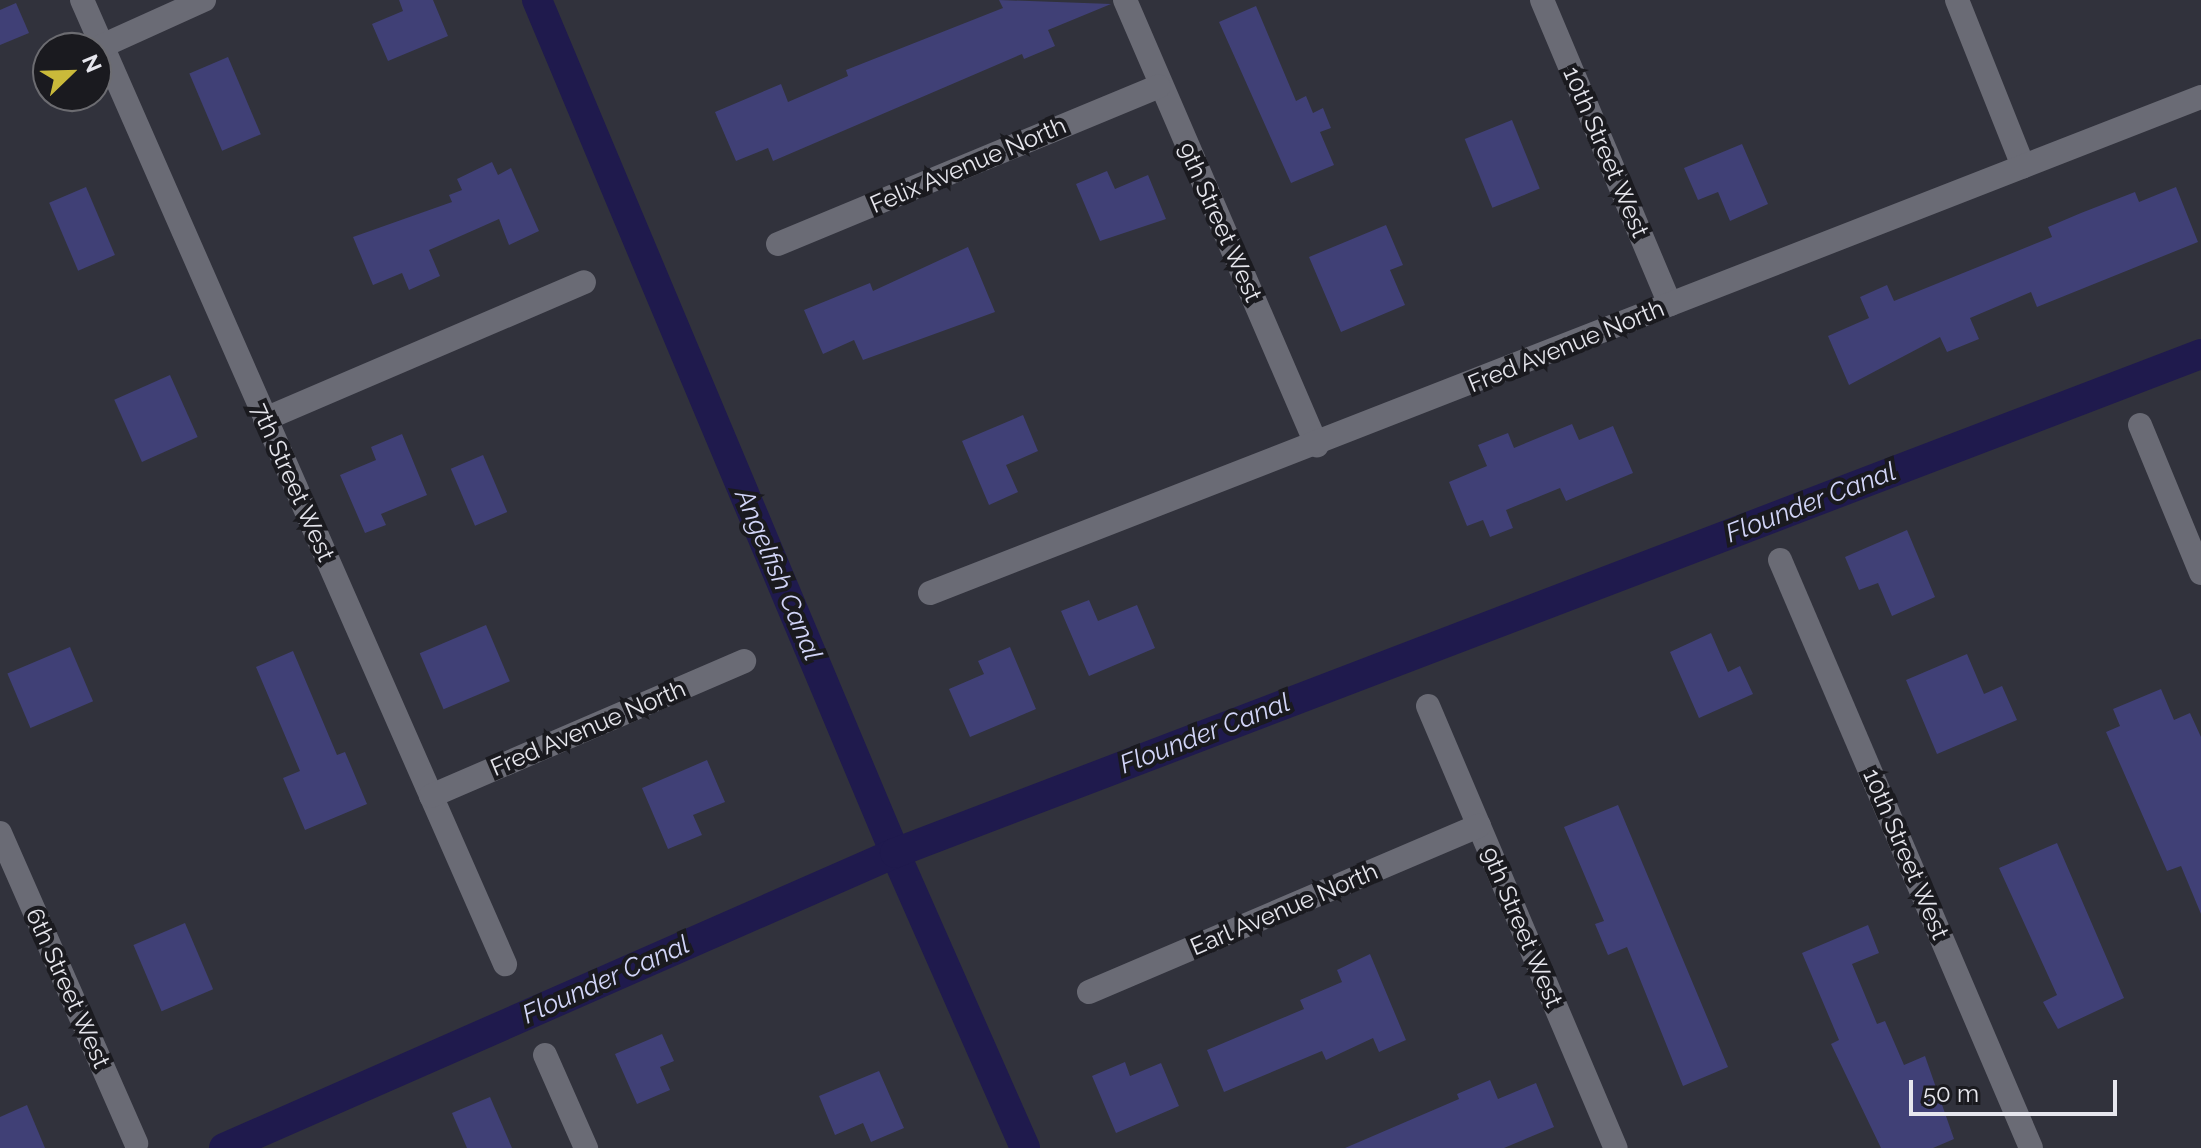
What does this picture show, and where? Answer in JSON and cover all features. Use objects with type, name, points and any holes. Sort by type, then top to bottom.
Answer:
[{"type":"street","name":"7th Street West","points":[[82,0],[96,32]]},
{"type":"street","points":[[112,41],[204,0]]},
{"type":"street","name":"9th Street West","points":[[1125,0],[1159,86],[1317,445]]},
{"type":"street","name":"10th Street West","points":[[1542,0],[1670,304]]},
{"type":"street","points":[[1957,0],[2023,166]]},
{"type":"street","name":"7th Street West","points":[[112,69],[505,964]]},
{"type":"street","name":"Felix Avenue North","points":[[778,244],[1159,86]]},
{"type":"street","name":"Fred Avenue North","points":[[930,593],[1317,445],[2201,97]]},
{"type":"street","points":[[265,419],[584,282]]},
{"type":"street","points":[[2140,425],[2201,573]]},
{"type":"street","name":"10th Street West","points":[[1780,560],[2031,1148]]},
{"type":"street","name":"Fred Avenue North","points":[[431,796],[744,661]]},
{"type":"street","name":"9th Street West","points":[[1428,706],[1616,1148]]},
{"type":"street","name":"Earl Avenue North","points":[[1089,992],[1479,826]]},
{"type":"street","name":"6th Street West","points":[[0,833],[136,1143]]},
{"type":"street","points":[[545,1055],[586,1148]]},
{"type":"building","points":[[399,0],[433,0],[448,36],[388,61],[372,24],[403,11]]},
{"type":"building","points":[[999,0],[1111,4],[1048,30],[1055,46],[1024,59],[1022,54],[773,161],[768,148],[736,161],[715,112],[781,84],[788,102],[848,76],[846,70],[1003,8]]},
{"type":"building","points":[[16,3],[29,33],[0,45],[0,10]]},
{"type":"building","points":[[1256,6],[1296,101],[1306,96],[1313,113],[1323,108],[1331,128],[1320,132],[1334,165],[1291,183],[1219,22]]},
{"type":"building","points":[[228,57],[261,134],[222,151],[189,73]]},
{"type":"building","points":[[1512,120],[1540,189],[1492,208],[1465,139]]},
{"type":"building","points":[[1742,144],[1768,204],[1730,221],[1718,192],[1698,200],[1684,168]]},
{"type":"building","points":[[492,162],[498,175],[511,168],[539,231],[509,245],[499,219],[429,250],[440,276],[409,290],[402,273],[373,285],[353,237],[452,202],[449,195],[462,190],[457,179]]},
{"type":"building","points":[[1107,171],[1115,189],[1148,175],[1166,219],[1100,241],[1076,184]]},
{"type":"building","points":[[86,187],[115,255],[78,271],[49,203]]},
{"type":"building","points":[[2176,187],[2198,242],[2037,307],[2031,292],[1970,318],[1979,339],[1947,352],[1940,337],[1849,385],[1828,336],[1869,318],[1860,297],[1887,285],[1894,301],[2052,237],[2048,227],[2081,213],[2135,192],[2139,202]]},
{"type":"building","points":[[1386,225],[1403,265],[1390,270],[1405,305],[1341,332],[1309,257]]},
{"type":"building","points":[[968,247],[995,312],[863,360],[854,340],[823,354],[804,310],[870,283],[873,291]]},
{"type":"building","points":[[170,375],[198,437],[142,462],[114,400]]},
{"type":"building","points":[[1023,415],[1038,451],[1006,465],[1018,492],[989,505],[962,441]]},
{"type":"building","points":[[1572,424],[1579,440],[1613,426],[1633,473],[1566,501],[1560,488],[1506,510],[1513,528],[1490,537],[1483,520],[1467,526],[1449,482],[1487,466],[1478,445],[1508,433],[1514,448]]},
{"type":"building","points":[[402,434],[427,495],[381,514],[386,525],[365,533],[340,475],[376,460],[371,447]]},
{"type":"building","points":[[483,455],[507,512],[475,526],[451,469]]},
{"type":"building","points":[[1907,530],[1935,597],[1892,616],[1878,583],[1859,590],[1845,557]]},
{"type":"building","points":[[1089,600],[1098,621],[1137,605],[1155,648],[1089,676],[1061,611]]},
{"type":"building","points":[[486,625],[510,681],[444,709],[420,653]]},
{"type":"building","points":[[1711,633],[1728,672],[1740,666],[1753,694],[1699,718],[1670,652]]},
{"type":"building","points":[[70,647],[93,701],[30,728],[7,674]]},
{"type":"building","points":[[1010,647],[1036,709],[970,737],[949,689],[984,674],[978,661]]},
{"type":"building","points":[[293,651],[337,755],[345,752],[367,804],[305,830],[283,778],[300,771],[256,667]]},
{"type":"building","points":[[1967,654],[1984,694],[2002,686],[2017,720],[1937,754],[1906,680]]},
{"type":"building","points":[[2161,689],[2174,720],[2190,713],[2201,737],[2201,914],[2181,866],[2167,871],[2106,732],[2120,726],[2113,709]]},
{"type":"building","points":[[707,760],[725,802],[693,815],[702,835],[668,849],[642,788]]},
{"type":"building","points":[[1618,805],[1728,1067],[1683,1086],[1627,947],[1608,955],[1595,924],[1604,921],[1564,827]]},
{"type":"building","points":[[2057,843],[2124,998],[2058,1029],[2043,1002],[2057,995],[1999,868]]},
{"type":"building","points":[[185,923],[213,989],[162,1011],[133,945]]},
{"type":"building","points":[[1868,925],[1879,953],[1852,964],[1877,1024],[1885,1021],[1904,1065],[1925,1056],[1954,1139],[1933,1148],[1881,1148],[1831,1044],[1839,1040],[1802,953]]},
{"type":"building","points":[[1370,954],[1406,1040],[1379,1052],[1373,1038],[1326,1060],[1322,1051],[1224,1092],[1207,1050],[1304,1009],[1300,1000],[1342,982],[1337,970]]},
{"type":"building","points":[[662,1034],[674,1061],[660,1067],[670,1090],[637,1104],[615,1054]]},
{"type":"building","points":[[1125,1062],[1130,1076],[1161,1063],[1179,1106],[1116,1133],[1092,1076]]},
{"type":"building","points":[[879,1071],[904,1128],[871,1142],[863,1123],[835,1135],[819,1096]]},
{"type":"building","points":[[1490,1080],[1498,1099],[1536,1083],[1554,1127],[1504,1148],[1345,1148],[1459,1099],[1457,1094]]},
{"type":"building","points":[[490,1097],[512,1148],[467,1148],[452,1113]]},
{"type":"building","points":[[27,1105],[45,1148],[0,1148],[0,1117]]},
{"type":"waterway","name":"Angelfish Canal","points":[[537,0],[895,853],[1025,1148]]},
{"type":"waterway","name":"Flounder Canal","points":[[224,1148],[895,853],[2201,354]]}]
